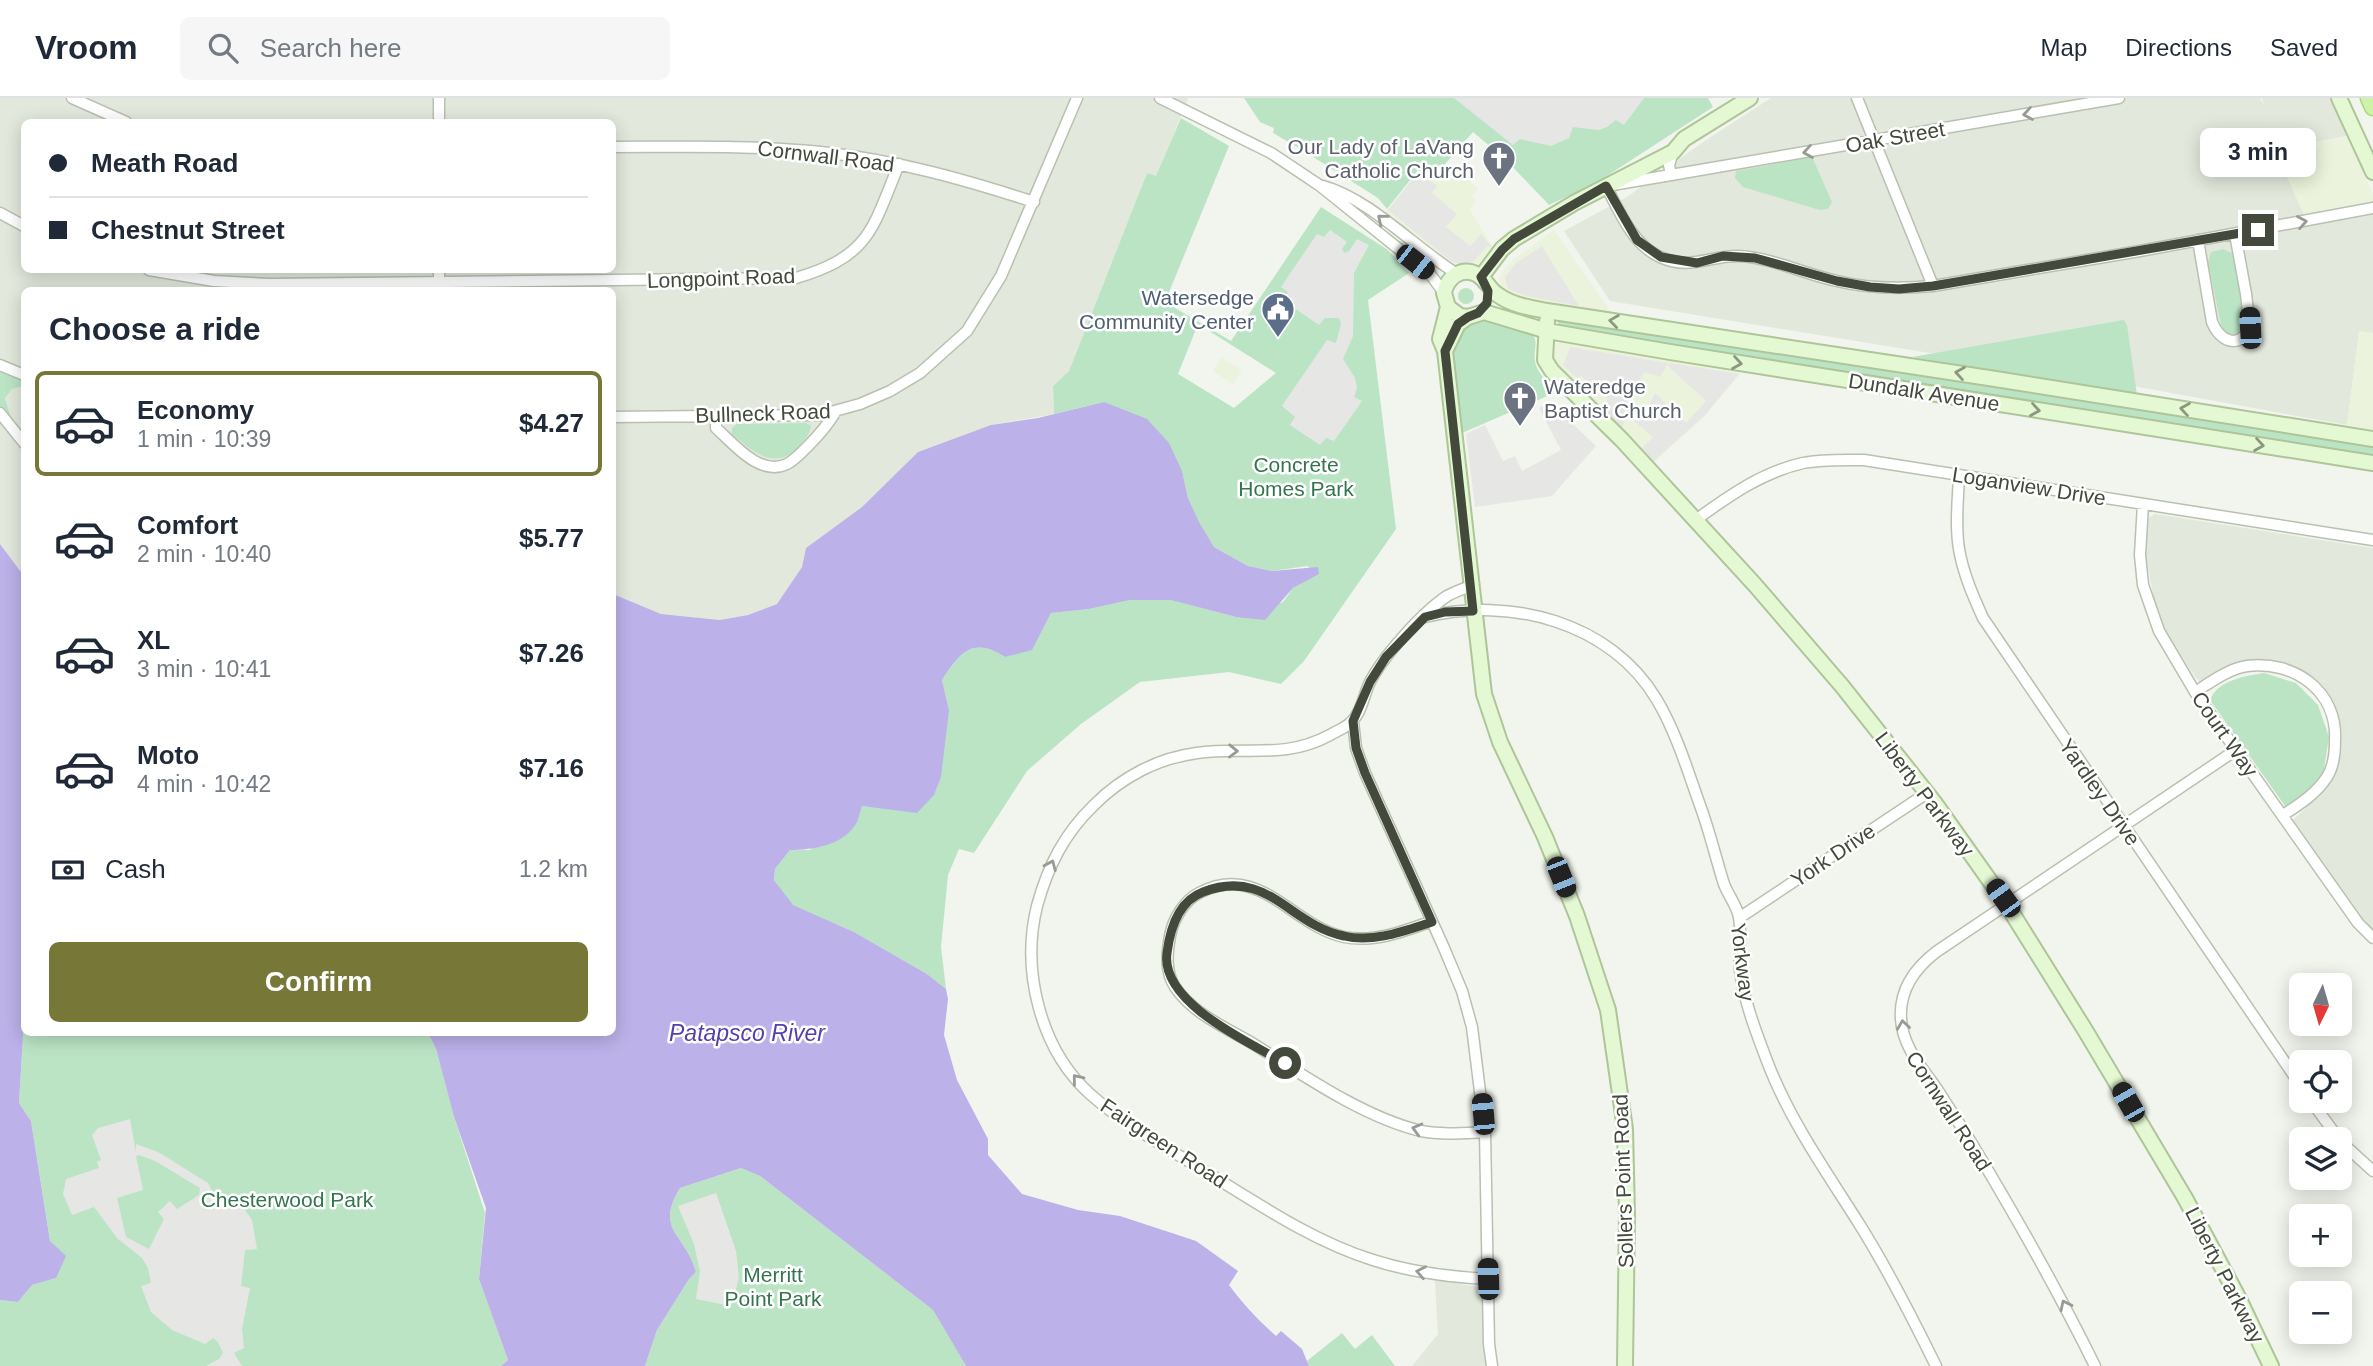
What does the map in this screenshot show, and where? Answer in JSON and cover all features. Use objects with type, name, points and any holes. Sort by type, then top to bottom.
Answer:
[{"type":"main road","points":[[1445,351],[1458,324],[1483,309],[1489,297],[1484,281],[1497,256],[1514,239],[1606,186],[1673,152],[1684,139],[1750,98]]},
{"type":"main road","points":[[2339,98],[2373,172]]},
{"type":"main road","points":[[2369,98],[2373,107]]},
{"type":"main road","name":"Dundalk Avenue","points":[[1457,274],[1469,272],[1484,281],[1499,296],[1520,305],[1547,311],[2373,439]]},
{"type":"main road","points":[[1444,293],[1448,281],[1457,274]]},
{"type":"main road","name":"Dundalk Avenue","points":[[1444,293],[1453,313],[1473,315],[1484,312],[1547,331],[2373,463]]},
{"type":"main road","name":"Sollers Point Road","points":[[1448,307],[1440,339],[1445,351],[1484,694],[1490,714],[1577,916],[1608,1010],[1625,1129],[1625,1366]]},
{"type":"main road","name":"Liberty Parkway","points":[[1547,311],[1545,360],[1552,371],[1697,519],[1842,685],[1927,793],[2007,905],[2185,1198],[2271,1366]]},
{"type":"street","points":[[72,98],[119,119]]},
{"type":"street","points":[[439,98],[439,119]]},
{"type":"street","name":"Bullneck Road","points":[[616,417],[820,415],[860,404],[890,391],[920,373],[967,331],[1001,276],[1077,98]]},
{"type":"street","name":"Dundalk Avenue","points":[[1160,98],[1271,153],[1319,185],[1430,274],[1444,293]]},
{"type":"street","points":[[1857,98],[1933,286]]},
{"type":"street","name":"Oak Street","points":[[1606,186],[2119,98]]},
{"type":"street","name":"Cornwall Road","points":[[616,147],[759,147],[823,152],[963,178],[1034,202]]},
{"type":"street","points":[[1671,175],[1669,165],[1673,152]]},
{"type":"street","name":"Longpoint Road","points":[[167,273],[214,281],[269,284],[439,287],[796,278],[832,265],[860,246],[899,164]]},
{"type":"street","name":"Dundalk Avenue","points":[[1319,185],[1342,191],[1457,274]]},
{"type":"street","points":[[1606,186],[1637,240],[1654,254],[1669,260],[1697,263],[1723,256],[1747,257],[1837,281],[1899,289],[1933,286],[2373,208]]},
{"type":"street","points":[[0,214],[21,224]]},
{"type":"street","points":[[2198,240],[2212,322],[2217,334],[2231,341],[2241,338],[2250,328],[2235,234]]},
{"type":"street","points":[[0,365],[21,374]]},
{"type":"street","points":[[716,416],[716,428],[734,445],[756,463],[774,467],[789,464],[828,425],[836,411]]},
{"type":"street","points":[[0,413],[21,439]]},
{"type":"street","name":"Loganview Drive","points":[[1697,519],[1745,485],[1804,463],[1864,460],[2373,540]]},
{"type":"street","name":"Yardley Drive","points":[[1959,476],[1959,549],[1972,594],[1983,618],[2074,756],[2124,824],[2289,1068]]},
{"type":"street","name":"Court Way","points":[[2143,503],[2140,555],[2143,585],[2160,631],[2195,692],[2358,923],[2373,938]]},
{"type":"street","points":[[1470,586],[1448,595],[1386,657],[1370,682],[1353,721],[1356,748],[1365,773],[1462,991],[1472,1027],[1485,1132],[1489,1344],[1492,1366]]},
{"type":"street","points":[[1425,617],[1445,612],[1473,611]]},
{"type":"street","name":"Yorkway","points":[[1473,611],[1505,611],[1573,626],[1615,653],[1643,680],[1656,699],[1671,726],[1712,838],[1724,884],[1739,918],[1738,948],[1743,989],[1767,1062],[1785,1104],[1895,1285],[1936,1366]]},
{"type":"street","points":[[2195,692],[2235,668],[2262,666],[2288,669],[2302,674],[2322,695],[2331,712],[2336,734],[2332,764],[2328,776],[2310,797],[2283,815]]},
{"type":"street","name":"Fairgreen Road","points":[[1353,721],[1317,742],[1298,749],[1277,752],[1198,752],[1157,763],[1111,788],[1076,824],[1051,864],[1034,921],[1031,952],[1038,1004],[1059,1054],[1088,1093],[1156,1143],[1254,1202],[1350,1252],[1430,1274],[1488,1279]]},
{"type":"street","name":"Cornwall Road","points":[[2095,1366],[2059,1293],[1976,1149],[1908,1048],[1901,1017],[1903,998],[1909,979],[1920,964],[2236,750]]},
{"type":"street","name":"York Drive","points":[[1739,918],[1927,793]]},
{"type":"street","points":[[1432,922],[1384,936],[1343,936],[1328,931],[1263,891],[1247,886],[1224,886],[1198,894],[1186,904],[1171,930],[1166,958],[1169,974],[1182,996],[1211,1018],[1351,1102],[1421,1130],[1451,1134],[1485,1132]]},
{"type":"street","points":[[2352,1152],[2373,1171]]},
{"type":"shaded area","points":[[0,98],[1188,99],[1156,177],[1147,173],[1069,371],[1053,386],[1054,414],[991,425],[918,452],[862,507],[806,548],[802,567],[777,604],[748,615],[720,620],[661,614],[616,595],[616,287],[21,287],[21,379],[0,370]]},
{"type":"shaded area","points":[[1454,98],[1644,98],[1624,125],[1616,120],[1599,130],[1573,127],[1569,138],[1551,146],[1520,139],[1513,145]]},
{"type":"shaded area","points":[[1771,98],[2260,98],[2264,105],[2262,98],[2331,98],[2347,136],[2283,148],[2270,119],[2308,208],[2373,200],[2373,333],[2359,332],[2347,425],[2133,386],[1610,301],[1564,231],[1627,197],[1703,142]]},
{"type":"shaded area","points":[[2347,137],[2373,194],[2373,204],[2305,217],[2274,149]]},
{"type":"shaded area","points":[[1446,164],[1478,188],[1472,197],[1476,201],[1470,210],[1493,248],[1474,268],[1455,269],[1445,263],[1385,213],[1419,171],[1432,180]]},
{"type":"shaded area","points":[[1419,171],[1437,186],[1432,193],[1457,214],[1446,227],[1470,246],[1481,234],[1492,247],[1487,246],[1474,261],[1463,265],[1451,261],[1388,210]]},
{"type":"shaded area","points":[[1330,230],[1347,242],[1342,249],[1344,253],[1349,251],[1357,239],[1369,245],[1354,273],[1353,336],[1343,359],[1355,378],[1357,388],[1354,397],[1362,401],[1334,441],[1326,438],[1320,445],[1290,425],[1295,417],[1282,406],[1327,340],[1336,343],[1341,324],[1339,318],[1325,318],[1319,325],[1284,301],[1288,292],[1281,287],[1317,234],[1324,237]]},
{"type":"shaded area","points":[[1554,230],[1615,318],[1540,306],[1502,291],[1499,278],[1505,269]]},
{"type":"shaded area","points":[[1542,246],[1579,306],[1526,296],[1508,289],[1505,277],[1516,263]]},
{"type":"shaded area","points":[[2359,331],[2373,333],[2373,430],[2347,425]]},
{"type":"shaded area","points":[[1564,340],[1577,340],[1621,352],[1741,373],[1703,418],[1654,462],[1558,367],[1553,353],[1556,344]]},
{"type":"shaded area","points":[[1570,347],[1668,363],[1660,377],[1644,372],[1629,402],[1648,408],[1655,393],[1686,423],[1706,401],[1668,366],[1669,363],[1739,374],[1705,415],[1653,462],[1642,448],[1653,437],[1626,414],[1622,429],[1604,412],[1608,399],[1563,365]]},
{"type":"shaded area","points":[[1221,358],[1242,370],[1233,384],[1213,371]]},
{"type":"shaded area","points":[[21,387],[21,572],[0,544],[0,407],[11,419],[5,398],[11,389]]},
{"type":"shaded area","points":[[1550,402],[1596,446],[1552,496],[1475,507],[1466,434],[1485,425],[1503,461],[1515,456],[1522,471],[1561,450],[1539,408]]},
{"type":"shaded area","points":[[2155,514],[2373,548],[2373,934],[2350,907],[2292,821],[2325,790],[2336,770],[2342,731],[2329,697],[2309,677],[2291,666],[2271,662],[2202,683],[2196,678],[2163,630],[2153,594],[2146,556],[2147,519]]},
{"type":"shaded area","points":[[130,1119],[136,1153],[136,1144],[158,1152],[208,1183],[227,1210],[238,1200],[252,1220],[257,1249],[245,1250],[241,1286],[250,1288],[242,1329],[244,1348],[234,1353],[242,1366],[206,1366],[219,1359],[223,1353],[218,1342],[213,1338],[205,1344],[172,1330],[151,1312],[141,1286],[151,1283],[148,1268],[142,1258],[117,1238],[94,1207],[72,1215],[63,1194],[66,1179],[99,1168],[97,1162],[101,1160],[92,1135],[98,1128]],"holes":[[[136,1156],[155,1161],[200,1188],[199,1195],[177,1209],[170,1201],[158,1212],[164,1219],[149,1249],[126,1237],[117,1198],[143,1190]]]},
{"type":"shaded area","points":[[716,1193],[736,1251],[739,1278],[731,1306],[696,1299],[700,1272],[694,1244],[678,1206]]},
{"type":"shaded area","points":[[1435,1280],[1479,1287],[1483,1291],[1487,1366],[1412,1366],[1438,1334]]},
{"type":"green space","points":[[1244,98],[1708,98],[1713,107],[1596,183],[1549,205],[1505,159],[1473,132],[1431,180],[1418,170],[1387,209],[1378,198],[1273,133],[1274,128],[1260,122]]},
{"type":"green space","name":"Concrete Homes Park","points":[[1181,118],[1229,146],[1165,302],[1231,341],[1321,207],[1388,250],[1409,273],[1368,300],[1396,529],[1304,661],[1281,684],[1229,672],[1140,682],[1081,724],[1027,771],[974,853],[959,849],[948,875],[941,947],[946,989],[927,974],[854,932],[792,905],[774,880],[775,869],[790,850],[810,850],[862,806],[887,808],[949,710],[942,680],[961,655],[976,648],[994,651],[1005,657],[1032,649],[1051,613],[1089,609],[1130,600],[1172,600],[1236,617],[1283,602],[1293,588],[1318,573],[1307,566],[1272,571],[1248,566],[1214,547],[1188,498],[1182,471],[1104,402],[1054,414],[1053,386],[1069,371],[1147,173],[1156,176]],"holes":[[[1198,324],[1276,373],[1234,408],[1178,374]]]},
{"type":"green space","points":[[1812,157],[1832,202],[1828,209],[1820,210],[1743,187],[1735,178],[1736,171]]},
{"type":"green space","points":[[2223,249],[2234,254],[2245,316],[2243,333],[2227,336],[2222,330],[2208,262],[2211,252]]},
{"type":"green space","points":[[1463,288],[1469,288],[1474,296],[1472,302],[1463,304],[1458,299],[1458,293]]},
{"type":"green space","points":[[1478,319],[1515,325],[1532,334],[1535,340],[1537,369],[1554,389],[1552,394],[1462,433],[1454,378],[1454,349],[1463,328]]},
{"type":"green space","points":[[2124,320],[2127,325],[2137,395],[1912,357]]},
{"type":"green space","points":[[1558,321],[2373,447],[2373,455],[1561,328]]},
{"type":"green space","points":[[0,370],[21,379],[21,387],[12,389],[5,398],[12,421],[0,406]]},
{"type":"green space","points":[[806,423],[811,426],[807,436],[791,453],[782,458],[765,457],[732,434],[732,428],[737,424]]},
{"type":"green space","points":[[2264,673],[2296,683],[2318,705],[2329,737],[2323,775],[2306,796],[2285,806],[2210,700],[2226,683]]},
{"type":"green space","name":"Chesterwood Park","points":[[23,1036],[430,1036],[436,1049],[454,1117],[485,1213],[479,1279],[508,1360],[501,1366],[0,1366],[0,1300],[18,1302],[32,1285],[56,1278],[31,1121],[19,1103]]},
{"type":"green space","name":"Merritt Point Park","points":[[741,1168],[760,1176],[933,1310],[966,1366],[645,1366],[657,1330],[696,1272],[671,1224],[670,1214],[680,1188]]},
{"type":"green space","points":[[1342,1333],[1355,1349],[1372,1335],[1395,1366],[1309,1366],[1307,1361]]},
{"type":"water","name":"Patapsco River","points":[[1104,402],[1147,419],[1169,443],[1182,471],[1188,498],[1214,547],[1248,566],[1272,571],[1318,567],[1319,574],[1293,588],[1265,620],[1236,617],[1171,600],[1130,600],[1089,609],[1051,613],[1032,650],[1005,657],[984,648],[968,650],[942,680],[949,710],[941,777],[934,795],[917,813],[862,806],[852,830],[837,841],[808,849],[790,850],[775,869],[774,880],[793,905],[854,932],[927,974],[946,989],[948,999],[944,1035],[957,1080],[988,1139],[988,1155],[1022,1194],[1078,1210],[1120,1216],[1196,1241],[1238,1271],[1229,1285],[1251,1312],[1276,1336],[1281,1331],[1302,1349],[1309,1366],[966,1366],[933,1310],[760,1176],[741,1168],[680,1188],[673,1202],[671,1223],[696,1272],[657,1330],[645,1366],[501,1366],[508,1360],[479,1279],[486,1208],[454,1117],[436,1049],[430,1036],[616,1036],[616,595],[661,614],[720,620],[748,615],[777,604],[802,567],[806,548],[862,507],[918,452],[991,425],[1038,418]]},
{"type":"water","points":[[0,544],[21,572],[23,1036],[19,1103],[31,1121],[50,1241],[66,1256],[56,1278],[32,1285],[18,1302],[0,1300]]},
{"type":"place","name":"Our Lady of LaVang Catholic Church","points":[[1499,188]]},
{"type":"place","name":"Watersedge Community Center","points":[[1278,339]]},
{"type":"place","name":"Wateredge Baptist Church","points":[[1520,428]]},
{"type":"route","points":[[1285,1063],[1211,1018],[1182,996],[1169,974],[1166,958],[1171,930],[1186,904],[1198,894],[1213,888],[1240,885],[1254,887],[1272,895],[1328,931],[1343,936],[1384,936],[1432,922],[1365,773],[1356,748],[1353,721],[1370,682],[1386,657],[1425,617],[1445,612],[1473,611],[1445,351],[1458,324],[1478,313],[1487,303],[1488,291],[1481,277],[1514,239],[1606,186],[1637,240],[1661,257],[1678,262],[1697,263],[1723,256],[1755,258],[1837,281],[1899,289],[1958,282],[2258,230]]}]
